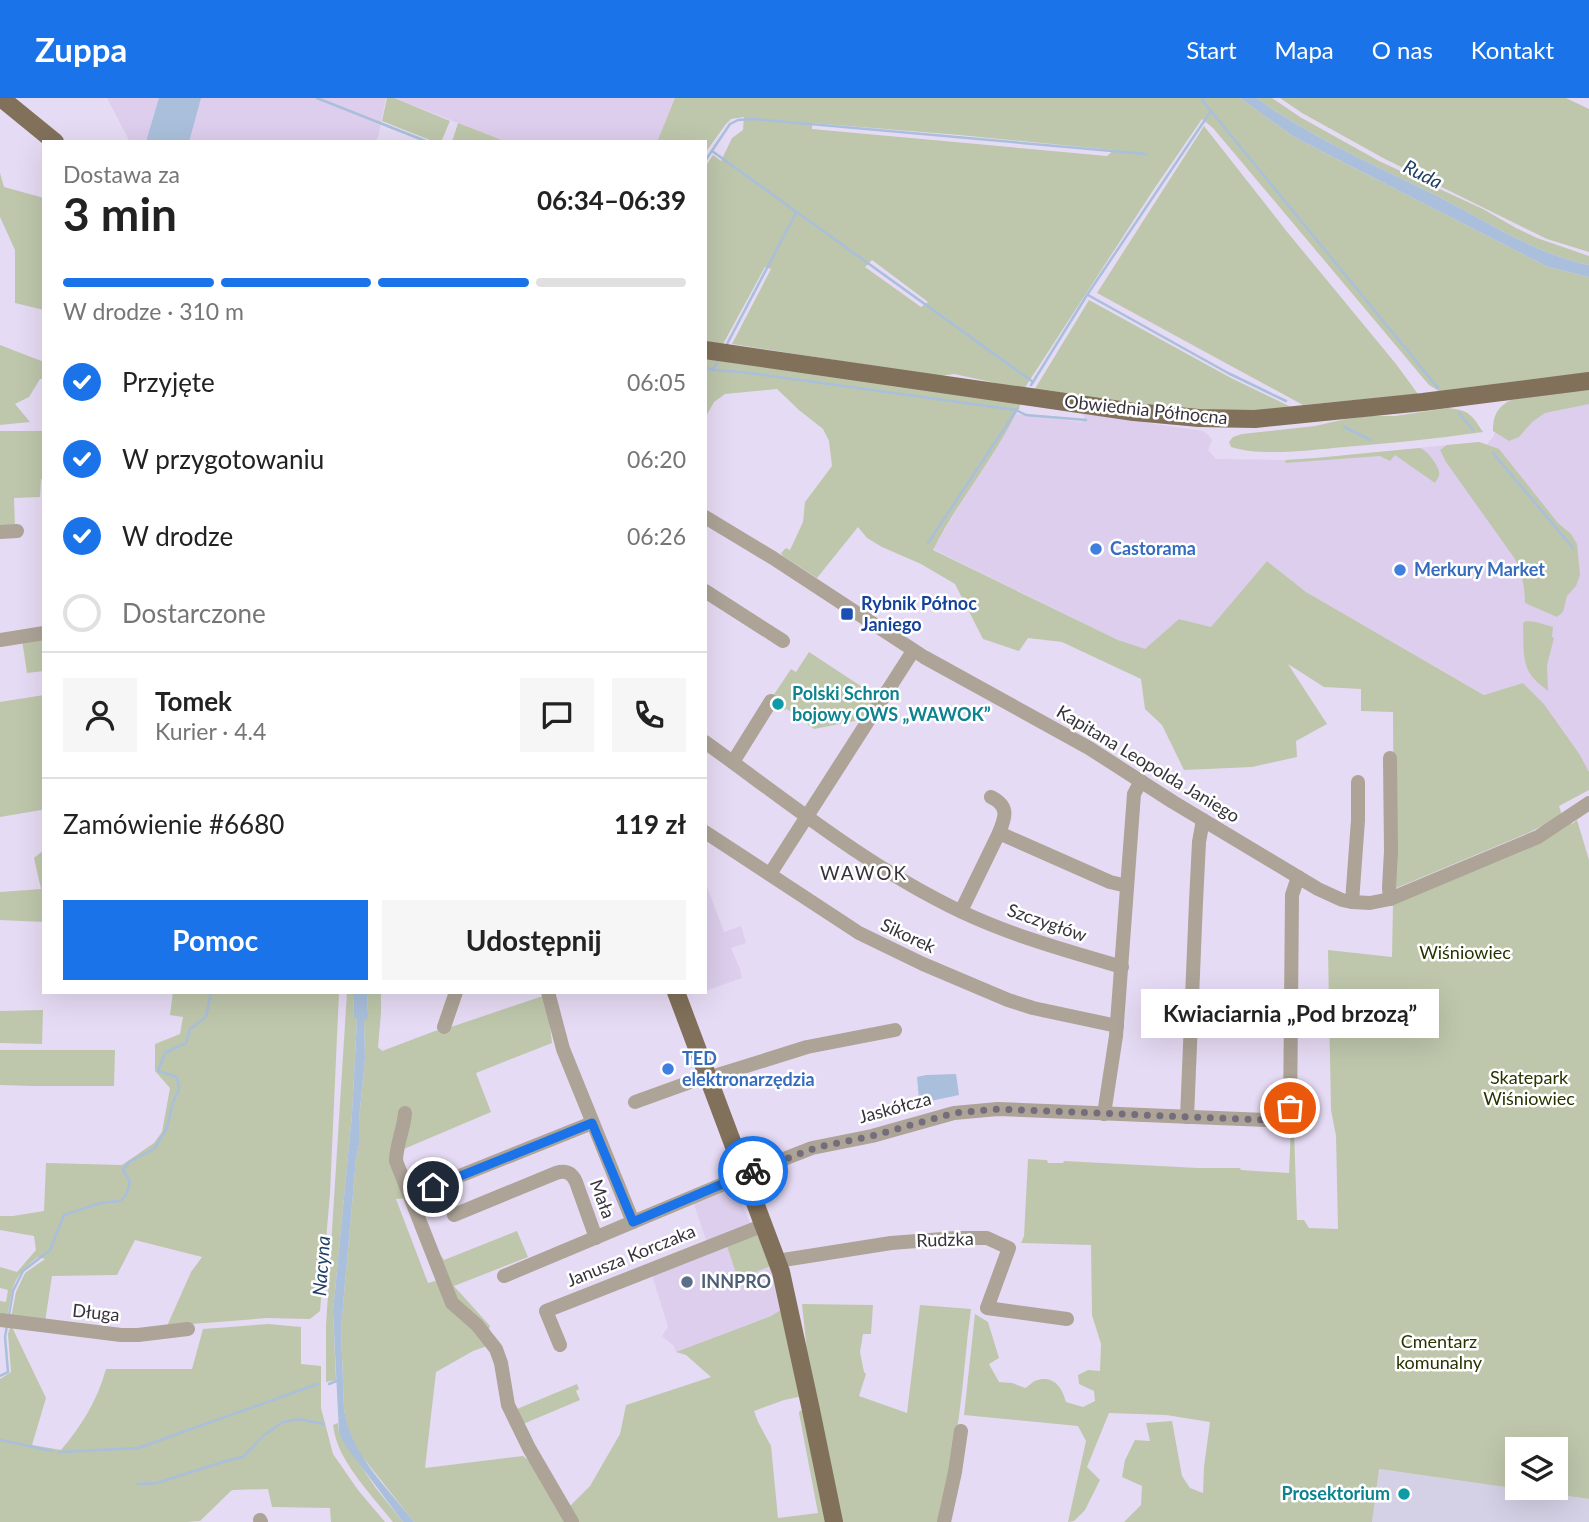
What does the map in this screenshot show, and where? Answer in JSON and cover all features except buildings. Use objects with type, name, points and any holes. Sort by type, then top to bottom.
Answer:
[{"type":"main road","points":[[1,98],[53,140]]},
{"type":"main road","name":"Obwiednia Północna","points":[[707,350],[1134,412],[1221,419],[1309,415],[1589,381]]},
{"type":"main road","points":[[677,994],[777,1261],[791,1313],[834,1522]]},
{"type":"street","name":"Kapitana Leopolda Janiego","points":[[707,518],[773,558],[913,651],[1083,744],[1203,820],[1335,897],[1370,903],[1390,899],[1538,837],[1589,803]]},
{"type":"street","points":[[0,532],[17,531]]},
{"type":"street","points":[[707,592],[783,641]]},
{"type":"street","points":[[0,640],[42,634]]},
{"type":"street","points":[[770,874],[913,651]]},
{"type":"street","points":[[733,762],[771,701]]},
{"type":"street","name":"Szczygłów","points":[[707,743],[806,816],[889,872],[961,911],[1035,941],[1122,967]]},
{"type":"street","points":[[1390,758],[1390,899]]},
{"type":"street","points":[[1104,1114],[1117,1026],[1134,794],[1141,781]]},
{"type":"street","points":[[1352,902],[1358,782]]},
{"type":"street","points":[[961,911],[1005,816],[1002,806],[991,797]]},
{"type":"street","points":[[1187,1117],[1199,842],[1203,820]]},
{"type":"street","name":"Sikorek","points":[[707,833],[859,933],[923,964],[1033,1008],[1117,1026]]},
{"type":"street","points":[[999,833],[1112,883],[1126,886]]},
{"type":"street","name":"Jaskółcza","points":[[745,1174],[812,1148],[872,1136],[963,1111],[998,1109],[1290,1121],[1292,895],[1298,877]]},
{"type":"street","points":[[444,1027],[455,994]]},
{"type":"street","name":"Mała","points":[[549,994],[561,1044],[633,1222]]},
{"type":"street","points":[[635,1102],[807,1047],[895,1030]]},
{"type":"street","points":[[405,1113],[396,1161],[452,1303],[477,1325],[496,1349],[508,1405],[529,1448],[572,1522]]},
{"type":"street","points":[[417,1193],[592,1123]]},
{"type":"street","name":"Mała","points":[[454,1215],[556,1173],[566,1172],[572,1175],[576,1182],[596,1238]]},
{"type":"street","name":"Mała","points":[[504,1276],[745,1174]]},
{"type":"street","name":"Janusza Korczaka","points":[[560,1345],[546,1311],[764,1225]]},
{"type":"street","name":"Rudzka","points":[[777,1261],[891,1242],[987,1238],[1009,1248],[987,1308],[1067,1319]]},
{"type":"street","name":"Długa","points":[[0,1320],[121,1335],[188,1329]]},
{"type":"street","points":[[944,1522],[961,1431]]},
{"type":"shaded area","points":[[107,98],[386,98],[376,140],[129,140]]},
{"type":"shaded area","points":[[394,98],[675,98],[658,140],[502,140]]},
{"type":"shaded area","points":[[1589,401],[1589,772],[1544,704],[1523,683],[1485,695],[1306,592],[1267,561],[1211,627],[1179,619],[1145,650],[1118,640],[933,549],[1016,414],[1082,422],[1085,417],[1082,415],[1083,409],[1148,423],[1204,431],[1212,441],[1208,450],[1216,459],[1286,460],[1479,442],[1487,444],[1493,437],[1505,409]]},
{"type":"shaded area","points":[[707,887],[724,932],[741,926],[746,943],[731,948],[742,978],[707,990]]},
{"type":"shaded area","name":"INNPRO","points":[[733,1184],[751,1225],[707,1243],[694,1204],[695,1199]]},
{"type":"shaded area","name":"INNPRO","points":[[761,1231],[784,1308],[771,1316],[676,1352],[674,1346],[662,1336],[668,1327],[653,1271]]},
{"type":"shaded area","points":[[1378,1469],[1505,1487],[1505,1500],[1568,1500],[1568,1496],[1589,1499],[1589,1522],[1372,1522]]},
{"type":"green space","points":[[387,98],[394,98],[450,121],[442,140],[430,140],[382,121]]},
{"type":"green space","points":[[675,98],[1240,98],[1294,137],[1548,267],[1589,277],[1589,373],[1442,393],[1429,385],[1213,128],[1202,119],[1024,389],[954,374],[939,376],[732,344],[771,269],[765,267],[722,346],[707,343],[707,164],[713,155],[721,161],[732,138],[743,130],[744,117],[731,119],[707,150],[707,140],[658,140]],"holes":[[[812,123],[1114,150],[1107,156],[812,129]],[[872,260],[928,302],[921,307],[865,267]]]},
{"type":"green space","points":[[1257,98],[1272,98],[1300,117],[1379,161],[1483,209],[1537,238],[1589,256],[1589,265],[1549,253],[1511,235],[1332,144]]},
{"type":"green space","points":[[1280,98],[1566,98],[1589,109],[1589,252],[1547,239],[1385,159]]},
{"type":"green space","points":[[458,123],[502,140],[453,140]]},
{"type":"green space","points":[[1204,126],[1418,394],[1303,405],[1097,293]]},
{"type":"green space","points":[[0,173],[4,187],[42,197],[42,310],[15,303],[15,250],[0,217]]},
{"type":"green space","points":[[1089,300],[1231,378],[1291,407],[1256,412],[1155,408],[1033,392]]},
{"type":"green space","points":[[0,345],[42,361],[42,379],[29,397],[15,404],[30,422],[0,425]]},
{"type":"green space","points":[[707,355],[1022,401],[1002,439],[933,550],[1118,640],[1145,649],[1179,619],[1211,627],[1267,561],[1306,592],[1484,695],[1523,683],[1544,704],[1580,755],[1589,772],[1589,790],[1559,806],[1562,816],[1394,889],[1393,712],[1361,711],[1361,689],[1324,687],[1288,664],[1327,724],[1296,741],[1297,757],[1252,767],[1184,770],[1162,725],[1145,709],[1141,679],[1062,642],[1028,638],[1019,651],[983,639],[955,584],[921,564],[882,547],[867,538],[858,527],[817,578],[783,556],[781,553],[786,548],[790,550],[803,522],[805,502],[832,466],[829,441],[823,429],[777,389],[725,394],[714,402],[707,414]]},
{"type":"green space","points":[[1589,387],[1589,404],[1545,413],[1532,422],[1519,437],[1509,441],[1493,431],[1497,412],[1511,400]]},
{"type":"green space","points":[[1448,408],[1469,414],[1483,432],[1282,452],[1242,450],[1231,447],[1229,442],[1233,437],[1242,434]]},
{"type":"green space","points":[[0,431],[42,431],[40,497],[14,498],[15,527],[0,529]]},
{"type":"green space","points":[[1479,442],[1499,449],[1577,544],[1580,575],[1576,586],[1567,596],[1563,612],[1557,617],[1525,603],[1523,581],[1515,559],[1440,450],[1447,445]]},
{"type":"green space","points":[[1420,448],[1429,455],[1438,469],[1439,475],[1435,483],[1395,455],[1390,461],[1380,456],[1285,463],[1286,460]]},
{"type":"green space","points":[[1526,621],[1553,627],[1554,638],[1547,665],[1548,691],[1533,677],[1526,664],[1523,623]]},
{"type":"green space","points":[[42,636],[42,671],[27,673],[22,640]]},
{"type":"green space","points":[[809,652],[879,698],[865,719],[814,729],[787,709],[781,711],[785,700],[773,696],[791,669],[796,672]]},
{"type":"green space","points":[[42,695],[42,811],[0,817],[0,702]]},
{"type":"green space","points":[[1577,820],[1589,860],[1589,1499],[1568,1496],[1568,1437],[1505,1437],[1505,1487],[1379,1469],[1372,1522],[1124,1522],[1141,1505],[1142,1486],[1122,1477],[1125,1460],[1135,1440],[1150,1441],[1146,1423],[1172,1421],[1182,1476],[1190,1488],[1203,1493],[1210,1422],[1166,1415],[1109,1413],[1087,1467],[1100,1480],[1085,1510],[1074,1521],[1068,1522],[1086,1441],[1078,1426],[964,1415],[975,1314],[988,1322],[999,1358],[989,1364],[999,1382],[1025,1388],[1035,1381],[1047,1379],[1056,1383],[1066,1402],[1083,1407],[1095,1401],[1094,1391],[1079,1384],[1078,1375],[1088,1370],[1100,1371],[1101,1344],[1092,1315],[1091,1245],[1021,1243],[1024,1236],[1028,1159],[1047,1160],[1048,1163],[1064,1161],[1240,1168],[1289,1173],[1291,1126],[1299,1125],[1301,1129],[1294,1129],[1297,1220],[1304,1220],[1309,1228],[1338,1229],[1336,1136],[1331,1110],[1328,950],[1392,957],[1393,904],[1523,850],[1570,822],[1572,824]]},
{"type":"green space","points":[[42,852],[42,922],[0,920],[0,892],[41,889],[34,858]]},
{"type":"green space","points":[[173,994],[339,994],[330,1193],[320,1311],[310,1319],[267,1318],[167,1326],[191,1272],[202,1257],[135,1240],[117,1275],[52,1276],[45,1322],[11,1318],[16,1292],[25,1273],[45,1259],[38,1257],[18,1277],[7,1318],[0,1316],[0,1301],[6,1302],[8,1290],[0,1288],[0,1267],[17,1272],[36,1250],[34,1236],[0,1230],[0,1216],[44,1211],[46,1163],[122,1165],[154,1143],[162,1132],[170,1088],[155,1071],[155,1044],[180,1034],[183,1017],[170,1015]]},
{"type":"green space","points":[[347,994],[353,994],[354,1018],[357,1018],[352,1114],[333,1312],[336,1380],[326,1382],[326,1326]]},
{"type":"green space","points":[[367,994],[381,994],[378,1047],[382,1051],[543,996],[552,1043],[476,1073],[491,1112],[399,1151],[408,1198],[396,1199],[428,1283],[439,1280],[490,1345],[473,1351],[436,1372],[425,1468],[523,1456],[531,1462],[567,1522],[414,1522],[357,1450],[350,1435],[344,1409],[341,1328],[359,1144],[365,1059],[364,1019],[368,1016]]},
{"type":"green space","points":[[43,1010],[42,1044],[0,1043],[0,1011]]},
{"type":"green space","points":[[0,1050],[115,1050],[114,1086],[0,1085]]},
{"type":"green space","points":[[517,1231],[528,1257],[454,1286],[490,1326],[488,1334],[456,1303],[439,1253],[444,1260]]},
{"type":"green space","points":[[757,1231],[773,1265],[738,1279],[726,1243]]},
{"type":"green space","points":[[802,1304],[873,1305],[871,1334],[863,1334],[860,1352],[866,1374],[859,1396],[907,1413],[920,1305],[971,1309],[959,1416],[940,1522],[842,1522],[809,1371]]},
{"type":"green space","points":[[784,1308],[803,1396],[754,1411],[771,1446],[778,1518],[818,1513],[799,1413],[800,1410],[805,1412],[828,1522],[574,1522],[569,1507],[590,1486],[620,1434],[626,1405],[711,1377],[686,1355],[676,1352],[771,1316]]},
{"type":"green space","points":[[268,1324],[301,1327],[301,1364],[321,1366],[321,1408],[333,1454],[385,1522],[331,1522],[330,1508],[272,1507],[268,1489],[232,1490],[200,1521],[0,1522],[0,1379],[11,1372],[8,1334],[11,1325],[46,1398],[32,1445],[61,1450],[88,1412],[106,1369],[192,1369],[203,1329]]},
{"type":"green space","points":[[577,1384],[579,1389],[576,1391],[580,1400],[523,1424],[517,1409]]},
{"type":"green space","points":[[338,1423],[339,1433],[375,1487],[403,1522],[393,1522],[347,1462],[335,1434],[333,1425]]},
{"type":"water","points":[[159,98],[201,98],[190,140],[147,140]]},
{"type":"water","points":[[1240,98],[1257,98],[1332,144],[1511,235],[1549,253],[1589,265],[1589,277],[1548,267],[1294,137]]},
{"type":"water","points":[[353,994],[367,994],[359,1144],[341,1328],[344,1409],[354,1441],[362,1455],[414,1522],[403,1522],[345,1445],[339,1433],[333,1312],[352,1114],[357,1019],[354,1018]]},
{"type":"water","points":[[956,1074],[959,1095],[926,1102],[919,1099],[917,1077]]},
{"type":"waterway","points":[[317,98],[423,140]]},
{"type":"waterway","points":[[1205,98],[1202,100],[1438,388]]},
{"type":"waterway","points":[[1033,382],[1087,295],[1211,111]]},
{"type":"waterway","points":[[707,158],[730,124],[738,120],[753,119],[1146,154]]},
{"type":"waterway","points":[[712,151],[1033,382],[1031,385]]},
{"type":"waterway","points":[[726,346],[796,213]]},
{"type":"waterway","points":[[1088,295],[1228,373],[1286,401]]},
{"type":"waterway","points":[[713,370],[719,358]]},
{"type":"waterway","points":[[707,368],[1016,410],[1026,415],[1086,420]]},
{"type":"waterway","points":[[928,543],[1018,408]]},
{"type":"waterway","points":[[1459,413],[1473,430]]},
{"type":"waterway","points":[[1344,427],[1371,440]]},
{"type":"waterway","points":[[1493,453],[1573,548]]},
{"type":"waterway","points":[[9,1315],[13,1291],[23,1271],[50,1250],[64,1215],[104,1202],[119,1201],[125,1196],[130,1181],[123,1170],[129,1162],[154,1149],[167,1128],[179,1089],[177,1077],[158,1071],[165,1053],[186,1043],[190,1029],[206,1017],[211,994]]},
{"type":"waterway","points":[[0,1376],[8,1372],[5,1337],[7,1325]]},
{"type":"waterway","points":[[329,1384],[339,1380]]},
{"type":"waterway","points":[[59,1452],[138,1448],[318,1384]]},
{"type":"waterway","points":[[138,1484],[157,1483],[243,1457],[264,1435],[283,1422],[299,1419],[324,1424]]},
{"type":"waterway","points":[[0,1440],[52,1451]]},
{"type":"way so far","points":[[753,1171],[812,1148],[872,1136],[943,1115],[974,1110],[1290,1121],[1290,1108]]},
{"type":"place","name":"Castorama","points":[[1096,549]]},
{"type":"place","name":"Merkury Market","points":[[1400,570]]},
{"type":"place","name":"Rybnik Północ Janiego","points":[[847,614]]},
{"type":"place","name":"Polski Schron bojowy OWS „WAWOK”","points":[[778,704]]},
{"type":"place","name":"TED elektronarzędzia","points":[[668,1069]]},
{"type":"place","name":"Kwiaciarnia „Pod brzozą”","points":[[1290,1108]]},
{"type":"place","name":"INNPRO","points":[[687,1282]]},
{"type":"place","name":"Prosektorium","points":[[1404,1494]]},
{"type":"district","name":"WAWOK","points":[[864,873]]},
{"type":"route","points":[[433,1187],[592,1123],[633,1222],[753,1171]]},
{"type":"water label","name":"Ruda","points":[[1423,174]]},
{"type":"water label","name":"Nacyna","points":[[321,1266]]},
{"type":"park label","name":"Wiśniowiec","points":[[1465,953]]},
{"type":"park label","name":"Skatepark Wiśniowiec","points":[[1529,1088]]},
{"type":"park label","name":"Cmentarz komunalny","points":[[1439,1352]]}]
